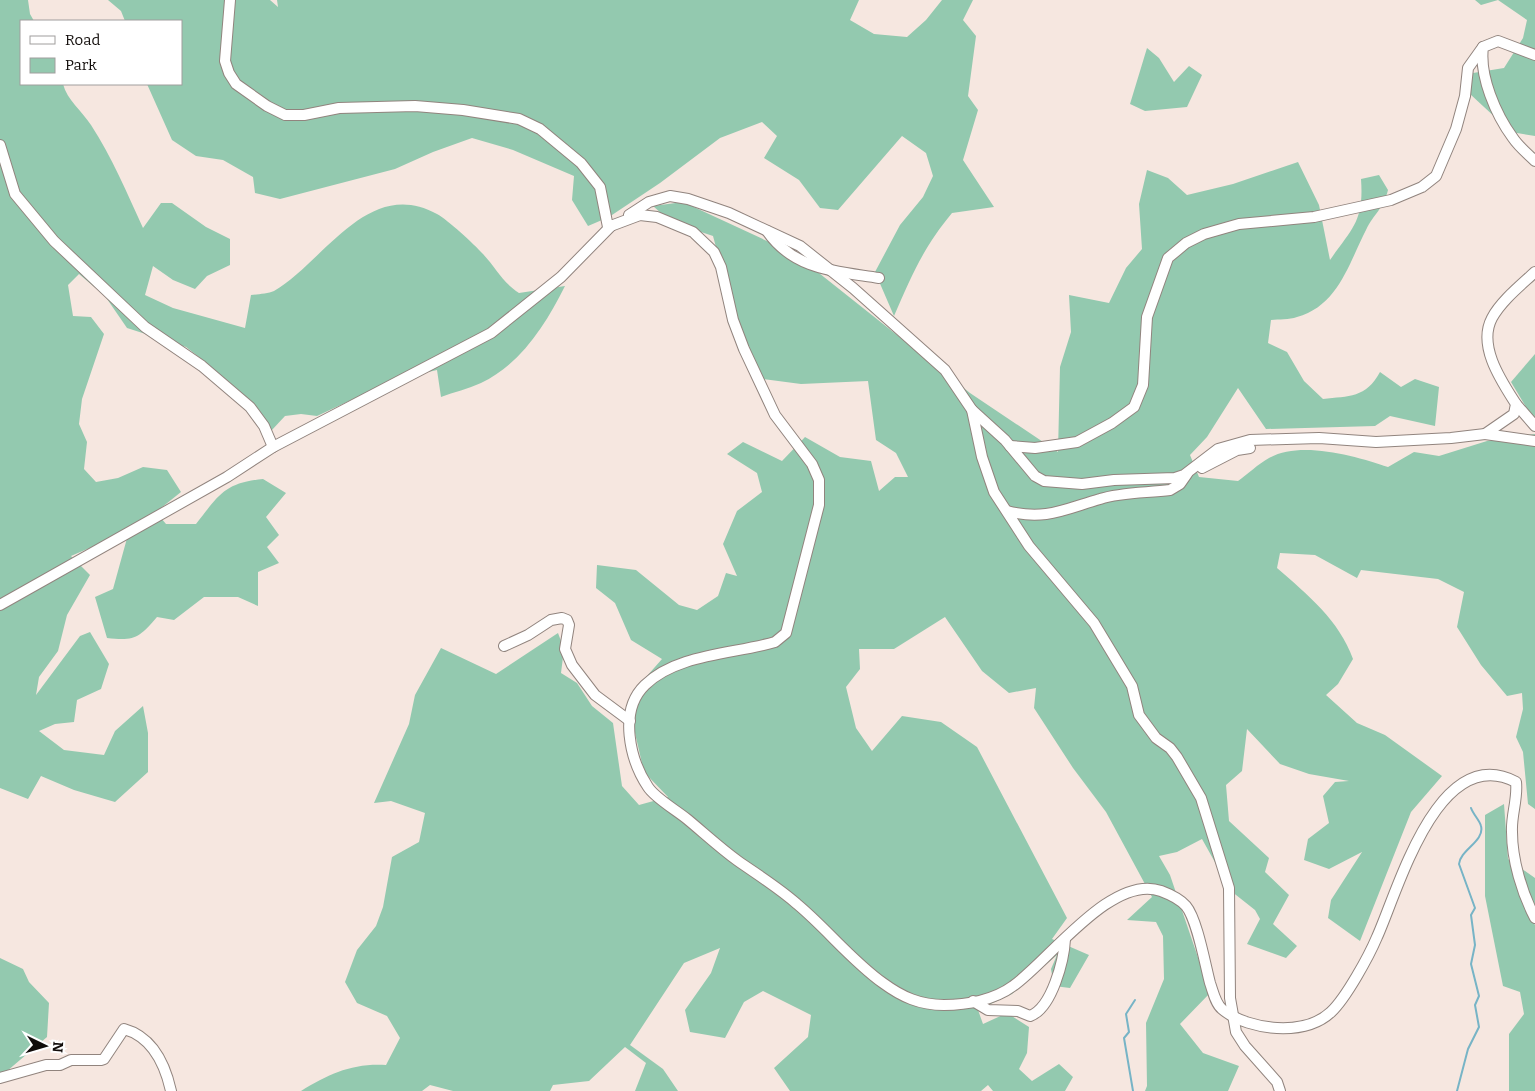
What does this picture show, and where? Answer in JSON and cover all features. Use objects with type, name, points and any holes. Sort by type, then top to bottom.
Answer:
[{"type":"street","points":[[230,0],[225,61],[229,73],[236,84],[267,106],[285,115],[304,115],[339,108],[415,106],[463,110],[518,119],[540,130],[581,163],[600,187],[608,227]]},
{"type":"street","points":[[1010,446],[1035,448],[1070,444],[1128,413],[1134,407],[1143,385],[1147,317],[1168,258],[1186,243],[1204,234],[1239,224],[1314,217],[1391,200],[1431,182],[1436,176],[1456,129],[1465,96],[1468,68],[1473,58],[1483,47],[1498,41],[1535,54]]},
{"type":"street","points":[[1483,47],[1481,59],[1494,103],[1514,139],[1535,161]]},
{"type":"street","points":[[0,145],[16,194],[54,241],[145,327],[202,366],[250,407],[264,426],[273,447]]},
{"type":"street","points":[[0,605],[220,481],[273,447],[491,333],[561,277],[608,227],[649,202],[670,196],[688,199],[720,210],[800,246],[825,268],[853,288],[945,370],[972,410],[986,421],[1010,446],[1027,469],[1044,481],[1082,484],[1114,480],[1157,480],[1186,476]]},
{"type":"street","points":[[608,227],[640,215],[657,217],[693,232],[714,252],[722,267],[733,320],[744,349],[775,415],[808,456],[816,471],[820,490],[814,525],[789,624],[781,639],[746,651],[684,663],[662,671],[643,686],[636,696],[630,721],[632,748],[636,763],[650,791],[736,860],[795,902],[880,982],[916,1002],[940,1006],[974,1001],[1000,994],[1013,987],[1065,938],[1111,902],[1142,888],[1165,892],[1187,908],[1213,993],[1223,1010],[1238,1018],[1260,1025],[1297,1028],[1316,1023],[1334,1010],[1376,939],[1410,853],[1423,828],[1451,794],[1463,784],[1475,779],[1498,776],[1516,782],[1517,791],[1512,834],[1515,856],[1535,918]]},
{"type":"street","points":[[825,268],[879,278]]},
{"type":"street","points":[[1535,272],[1492,318],[1488,346],[1494,367],[1516,404],[1535,426]]},
{"type":"street","points":[[1485,434],[1514,414],[1516,404]]},
{"type":"street","points":[[972,410],[982,457],[994,492],[1028,546],[1094,623],[1132,686],[1139,715],[1156,738],[1170,748],[1177,757],[1201,798],[1229,888],[1229,962],[1232,1014],[1236,1032],[1277,1082],[1280,1091]]},
{"type":"street","points":[[1007,511],[1029,516],[1058,514],[1101,498],[1170,490],[1218,449],[1250,440],[1319,438],[1401,442],[1485,434],[1535,441]]},
{"type":"street","points":[[504,646],[528,635],[551,620],[562,618],[567,620],[569,625],[565,649],[572,665],[595,695],[630,721]]},
{"type":"street","points":[[974,1001],[988,1010],[1018,1011],[1030,1016],[1035,1014],[1053,992],[1060,962],[1065,953],[1065,938]]},
{"type":"street","points":[[0,1078],[46,1065],[60,1066],[71,1060],[104,1059],[113,1042],[124,1028],[140,1036],[155,1051],[165,1068],[171,1091]]},
{"type":"green space","points":[[0,0],[28,0],[30,14],[33,20],[20,20],[20,85],[63,85],[71,100],[91,125],[106,150],[143,228],[161,203],[172,203],[206,227],[230,239],[230,265],[207,276],[195,289],[173,280],[153,266],[145,295],[173,308],[245,328],[251,295],[274,291],[293,278],[348,227],[368,214],[389,206],[412,205],[442,217],[483,254],[508,285],[519,293],[565,286],[531,342],[508,365],[481,383],[441,397],[437,370],[394,380],[317,416],[301,414],[285,416],[271,431],[204,361],[186,347],[127,328],[105,296],[79,274],[68,285],[73,316],[91,317],[104,334],[82,399],[79,424],[87,442],[84,469],[96,482],[118,478],[143,467],[167,470],[181,492],[156,512],[166,524],[196,524],[223,492],[239,484],[263,479],[286,493],[266,517],[279,535],[267,547],[279,563],[258,572],[258,606],[238,597],[204,597],[174,620],[157,617],[141,634],[124,639],[107,638],[95,597],[113,589],[129,531],[71,556],[90,575],[67,615],[58,651],[39,677],[36,695],[80,636],[90,632],[109,664],[101,689],[77,700],[74,722],[55,724],[39,731],[64,750],[104,755],[115,731],[143,706],[148,733],[148,772],[115,802],[74,790],[41,776],[28,799],[0,788]]},
{"type":"green space","points":[[108,0],[270,0],[278,7],[277,0],[859,0],[850,20],[874,34],[907,37],[926,20],[942,0],[973,0],[963,20],[976,36],[968,96],[978,110],[963,160],[994,207],[952,213],[926,250],[894,316],[875,272],[900,225],[923,197],[933,176],[926,153],[902,136],[838,210],[820,208],[799,180],[764,158],[777,136],[762,122],[720,138],[660,183],[609,217],[588,226],[572,200],[574,176],[513,150],[472,138],[433,152],[395,169],[280,199],[255,193],[253,177],[223,160],[196,156],[172,140],[147,85],[182,85],[182,20],[125,20],[121,11]]},
{"type":"green space","points":[[1475,0],[1498,0],[1481,5]]},
{"type":"green space","points":[[1498,0],[1535,0],[1535,136],[1511,132],[1470,94],[1473,73],[1504,68],[1523,38],[1527,20]]},
{"type":"green space","points":[[1147,48],[1159,58],[1174,82],[1189,66],[1202,75],[1187,107],[1145,111],[1130,104]]},
{"type":"green space","points":[[1298,162],[1319,205],[1330,260],[1351,231],[1359,214],[1361,179],[1379,175],[1388,190],[1384,202],[1369,224],[1348,269],[1332,293],[1323,303],[1311,311],[1294,318],[1271,320],[1268,343],[1287,352],[1304,381],[1323,399],[1349,396],[1363,391],[1375,381],[1380,372],[1401,387],[1415,379],[1439,387],[1435,426],[1390,416],[1375,426],[1266,429],[1238,388],[1207,437],[1190,455],[1199,477],[1238,481],[1269,458],[1296,450],[1328,452],[1360,458],[1388,467],[1414,452],[1439,456],[1487,441],[1535,434],[1535,809],[1528,804],[1523,752],[1516,737],[1523,709],[1522,693],[1507,696],[1481,665],[1457,627],[1464,592],[1438,579],[1361,570],[1357,578],[1315,555],[1280,553],[1277,568],[1311,598],[1331,620],[1340,632],[1353,659],[1338,684],[1326,695],[1357,723],[1385,735],[1442,776],[1411,812],[1360,941],[1328,918],[1331,900],[1362,852],[1329,869],[1304,860],[1308,839],[1329,823],[1323,796],[1335,782],[1349,781],[1309,774],[1280,764],[1247,729],[1242,771],[1226,785],[1229,821],[1269,858],[1265,872],[1289,895],[1273,924],[1297,946],[1286,958],[1247,944],[1260,919],[1255,910],[1231,891],[1202,839],[1177,852],[1159,856],[1170,875],[1210,993],[1180,1024],[1203,1053],[1239,1066],[1228,1091],[1145,1091],[1147,1086],[1146,1023],[1164,979],[1163,936],[1156,922],[1127,920],[1152,897],[1106,812],[1073,768],[1034,708],[1036,688],[1009,693],[982,671],[945,617],[894,649],[859,649],[860,669],[846,687],[856,728],[872,751],[902,716],[941,722],[977,747],[1067,918],[1052,939],[1089,955],[1070,988],[1054,986],[1051,969],[1057,955],[1012,994],[978,1010],[983,1024],[1007,1013],[1029,1027],[1027,1053],[1019,1069],[1032,1081],[1059,1064],[1073,1077],[1065,1091],[993,1091],[988,1085],[981,1091],[790,1091],[774,1068],[808,1037],[811,1015],[763,991],[744,1002],[725,1038],[690,1032],[685,1010],[711,973],[720,948],[684,963],[630,1045],[663,1069],[678,1091],[635,1091],[646,1063],[625,1047],[589,1081],[553,1085],[550,1091],[453,1091],[430,1085],[422,1091],[301,1091],[321,1079],[341,1071],[362,1066],[386,1065],[400,1038],[387,1016],[357,1003],[345,982],[357,950],[376,926],[383,907],[392,857],[419,842],[425,813],[391,801],[374,803],[409,724],[415,695],[441,648],[496,674],[558,633],[564,649],[561,673],[577,683],[592,706],[613,723],[622,786],[639,805],[668,797],[644,772],[635,733],[632,693],[662,659],[631,640],[615,603],[596,588],[597,565],[636,570],[679,605],[697,610],[718,596],[726,573],[737,576],[723,544],[737,511],[762,492],[757,473],[727,454],[743,442],[782,461],[805,437],[840,457],[871,461],[879,491],[895,477],[908,477],[896,453],[876,440],[868,381],[801,384],[763,379],[734,314],[713,236],[671,222],[653,206],[683,202],[795,254],[970,393],[1058,452],[1060,367],[1071,332],[1069,295],[1109,303],[1126,268],[1142,249],[1139,204],[1147,170],[1168,178],[1187,195],[1233,184]]},
{"type":"green space","points":[[1535,354],[1535,422],[1511,382]]},
{"type":"green space","points":[[1504,804],[1508,859],[1535,878],[1535,916],[1531,918],[1535,925],[1535,1091],[1509,1091],[1509,1034],[1524,1014],[1520,992],[1503,986],[1485,896],[1485,815]]},
{"type":"green space","points":[[0,958],[23,969],[29,982],[49,1003],[47,1037],[0,1077]]},
{"type":"waterway","points":[[1457,1091],[1468,1049],[1479,1027],[1475,1005],[1479,996],[1471,964],[1475,945],[1471,915],[1475,908],[1459,864],[1463,854],[1476,841],[1481,831],[1481,826],[1471,808]]},
{"type":"waterway","points":[[1133,1091],[1124,1038],[1129,1032],[1126,1014],[1135,1000]]}]
